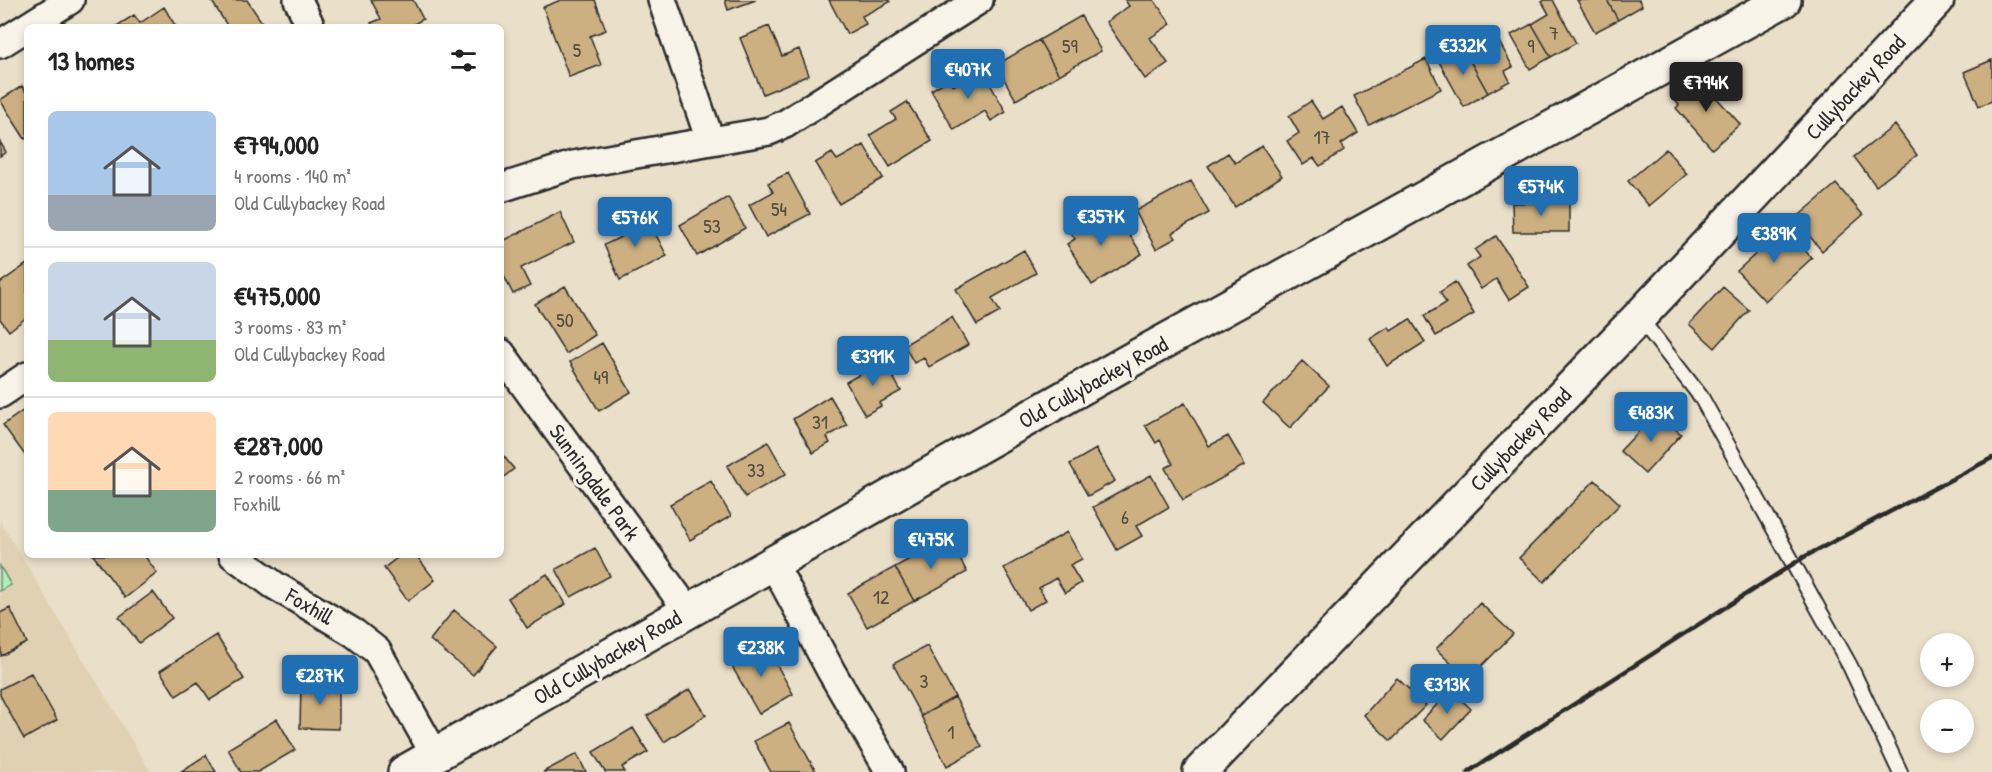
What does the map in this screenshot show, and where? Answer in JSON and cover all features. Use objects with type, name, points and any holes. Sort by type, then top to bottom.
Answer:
[{"type":"street","points":[[32,24],[70,0]]},
{"type":"street","points":[[298,0],[310,24]]},
{"type":"street","points":[[662,0],[710,140]]},
{"type":"street","points":[[504,187],[573,165],[710,140],[760,134],[785,124],[979,0]]},
{"type":"street","name":"Old Cullybackey Road","points":[[405,772],[1129,361],[1784,0]]},
{"type":"street","name":"Cullybackey Road","points":[[1200,772],[1639,317],[1937,0]]},
{"type":"street","points":[[0,44],[24,29]]},
{"type":"street","name":"Sunningdale Park","points":[[504,357],[688,611]]},
{"type":"street","points":[[0,394],[24,378]]},
{"type":"street","name":"Foxhill","points":[[236,558],[274,585],[342,625],[377,651],[435,755]]},
{"type":"street","points":[[773,562],[831,671],[890,772]]},
{"type":"lane","points":[[1639,317],[1707,408],[1850,666],[1900,772]]},
{"type":"shaded area","points":[[0,521],[151,772],[0,772]]},
{"type":"green space","points":[[0,566],[11,585],[0,591]]},
{"type":"building","points":[[211,0],[247,0],[263,24],[226,24]]},
{"type":"building","points":[[371,0],[413,0],[423,19],[414,24],[371,23],[381,19]]},
{"type":"building","points":[[561,0],[595,0],[606,30],[590,36],[601,65],[569,77],[543,7]]},
{"type":"building","points":[[725,0],[756,0],[728,10]]},
{"type":"building","points":[[829,0],[889,0],[890,2],[862,16],[866,24],[847,34]]},
{"type":"building","points":[[1125,0],[1154,0],[1171,24],[1150,38],[1168,63],[1145,79],[1106,22],[1129,6]]},
{"type":"building","points":[[1553,0],[1576,43],[1551,57],[1532,24],[1549,14],[1542,2]]},
{"type":"building","points":[[1577,0],[1607,0],[1618,20],[1595,32]]},
{"type":"building","points":[[1607,0],[1639,0],[1642,6],[1618,20]]},
{"type":"building","points":[[164,7],[174,24],[120,24],[134,15],[140,23]]},
{"type":"building","points":[[1081,16],[1101,51],[1059,75],[1039,40]]},
{"type":"building","points":[[1532,24],[1551,57],[1530,69],[1511,35]]},
{"type":"building","points":[[769,26],[782,56],[799,49],[809,75],[763,94],[740,38]]},
{"type":"building","points":[[1039,40],[1059,75],[1016,100],[996,65]]},
{"type":"building","points":[[1498,40],[1513,67],[1505,71],[1510,81],[1488,93],[1468,57]]},
{"type":"building","points":[[1461,45],[1488,93],[1464,107],[1437,58]]},
{"type":"building","points":[[1426,59],[1441,89],[1369,125],[1354,96]]},
{"type":"building","points":[[1992,60],[1992,101],[1979,106],[1964,72]]},
{"type":"building","points":[[982,70],[1006,112],[991,121],[985,111],[954,130],[931,90],[949,79],[953,86]]},
{"type":"building","points":[[1698,77],[1740,124],[1712,149],[1676,108],[1679,105],[1674,99]]},
{"type":"building","points":[[22,86],[24,89],[24,137],[0,100]]},
{"type":"building","points":[[1311,101],[1323,119],[1342,107],[1358,133],[1341,144],[1344,150],[1320,166],[1314,158],[1303,165],[1287,141],[1299,133],[1289,116]]},
{"type":"building","points":[[907,102],[932,141],[890,167],[870,135],[896,119],[891,112]]},
{"type":"building","points":[[1895,125],[1917,155],[1876,186],[1854,157]]},
{"type":"building","points":[[0,142],[6,152],[0,156]]},
{"type":"building","points":[[864,145],[883,178],[839,204],[815,163],[832,153],[837,160]]},
{"type":"building","points":[[1262,146],[1282,176],[1235,207],[1208,166],[1228,153],[1235,163]]},
{"type":"building","points":[[1666,149],[1687,174],[1649,206],[1628,181]]},
{"type":"building","points":[[788,173],[810,214],[766,237],[749,205],[773,192],[768,183]]},
{"type":"building","points":[[1191,181],[1209,213],[1172,233],[1176,238],[1156,249],[1135,211]]},
{"type":"building","points":[[1836,184],[1863,215],[1822,251],[1795,219]]},
{"type":"building","points":[[728,197],[745,228],[697,256],[680,225]]},
{"type":"building","points":[[1512,203],[1569,203],[1569,232],[1513,232]]},
{"type":"building","points":[[1102,210],[1116,233],[1125,228],[1142,254],[1092,285],[1067,244],[1075,239],[1069,230]]},
{"type":"building","points":[[560,212],[574,242],[521,268],[530,286],[513,294],[504,276],[504,240]]},
{"type":"building","points":[[645,214],[667,256],[620,280],[604,245],[629,233],[624,224]]},
{"type":"building","points":[[1784,228],[1812,258],[1765,301],[1737,271]]},
{"type":"building","points":[[1496,236],[1529,287],[1509,300],[1496,279],[1481,289],[1467,266],[1480,257],[1475,250]]},
{"type":"building","points":[[1024,250],[1036,273],[992,298],[1000,312],[977,325],[956,289]]},
{"type":"building","points":[[24,266],[24,319],[9,331],[0,319],[0,283]]},
{"type":"building","points":[[1455,282],[1474,314],[1436,336],[1424,316],[1446,303],[1440,292]]},
{"type":"building","points":[[565,286],[595,335],[566,354],[535,304]]},
{"type":"building","points":[[1723,287],[1749,310],[1715,348],[1689,324]]},
{"type":"building","points":[[952,317],[968,345],[929,367],[924,358],[914,363],[904,345]]},
{"type":"building","points":[[1410,319],[1425,342],[1387,366],[1370,339],[1389,327],[1391,331]]},
{"type":"building","points":[[602,343],[631,392],[599,411],[570,362]]},
{"type":"building","points":[[884,361],[901,391],[879,403],[881,406],[865,415],[846,382]]},
{"type":"building","points":[[1302,361],[1329,386],[1290,428],[1263,403]]},
{"type":"building","points":[[830,396],[847,425],[827,437],[830,443],[813,453],[793,419]]},
{"type":"building","points":[[1185,403],[1209,446],[1228,436],[1245,465],[1183,500],[1165,468],[1173,464],[1160,440],[1156,443],[1145,425]]},
{"type":"building","points":[[24,410],[24,454],[3,425]]},
{"type":"building","points":[[1657,412],[1681,434],[1645,474],[1620,451]]},
{"type":"building","points":[[768,442],[786,474],[745,497],[727,466]]},
{"type":"building","points":[[1096,449],[1115,481],[1088,496],[1070,464]]},
{"type":"building","points":[[504,457],[514,469],[504,477]]},
{"type":"building","points":[[1151,475],[1169,507],[1136,526],[1142,536],[1117,550],[1093,507]]},
{"type":"building","points":[[1595,480],[1620,504],[1544,582],[1519,558]]},
{"type":"building","points":[[711,481],[731,516],[690,540],[670,504]]},
{"type":"building","points":[[1067,532],[1082,559],[1070,565],[1081,583],[1065,593],[1056,578],[1039,588],[1046,600],[1028,610],[1004,568]]},
{"type":"building","points":[[948,538],[967,572],[914,601],[895,567]]},
{"type":"building","points":[[595,548],[610,576],[571,597],[556,569]]},
{"type":"building","points":[[95,558],[146,558],[157,573],[125,598]]},
{"type":"building","points":[[397,558],[418,558],[435,580],[408,601],[384,568]]},
{"type":"building","points":[[895,567],[914,601],[867,627],[848,593]]},
{"type":"building","points":[[547,574],[566,604],[527,628],[508,598]]},
{"type":"building","points":[[153,592],[172,618],[139,643],[119,617]]},
{"type":"building","points":[[1480,603],[1513,634],[1468,680],[1436,649]]},
{"type":"building","points":[[10,608],[27,643],[1,656],[0,613]]},
{"type":"building","points":[[454,610],[497,646],[473,675],[430,640]]},
{"type":"building","points":[[216,635],[244,679],[210,700],[198,682],[176,696],[160,671]]},
{"type":"building","points":[[764,642],[793,694],[759,714],[729,661]]},
{"type":"building","points":[[927,646],[955,697],[921,716],[893,664]]},
{"type":"building","points":[[31,673],[57,720],[24,739],[0,695],[0,689]]},
{"type":"building","points":[[1397,678],[1426,705],[1391,741],[1364,715]]},
{"type":"building","points":[[301,683],[339,684],[339,729],[300,728]]},
{"type":"building","points":[[690,689],[706,715],[664,742],[647,716]]},
{"type":"building","points":[[1451,690],[1471,709],[1443,739],[1422,720]]},
{"type":"building","points":[[955,697],[982,747],[947,766],[921,716]]},
{"type":"building","points":[[277,719],[295,750],[258,772],[241,772],[228,749]]},
{"type":"building","points":[[789,723],[816,772],[771,772],[754,741]]},
{"type":"building","points":[[633,728],[648,752],[622,767],[625,772],[605,772],[593,752]]},
{"type":"building","points":[[577,754],[586,772],[543,772]]},
{"type":"building","points":[[206,755],[216,772],[180,772]]},
{"type":"railway","points":[[1468,772],[1804,557],[1992,458]]}]
